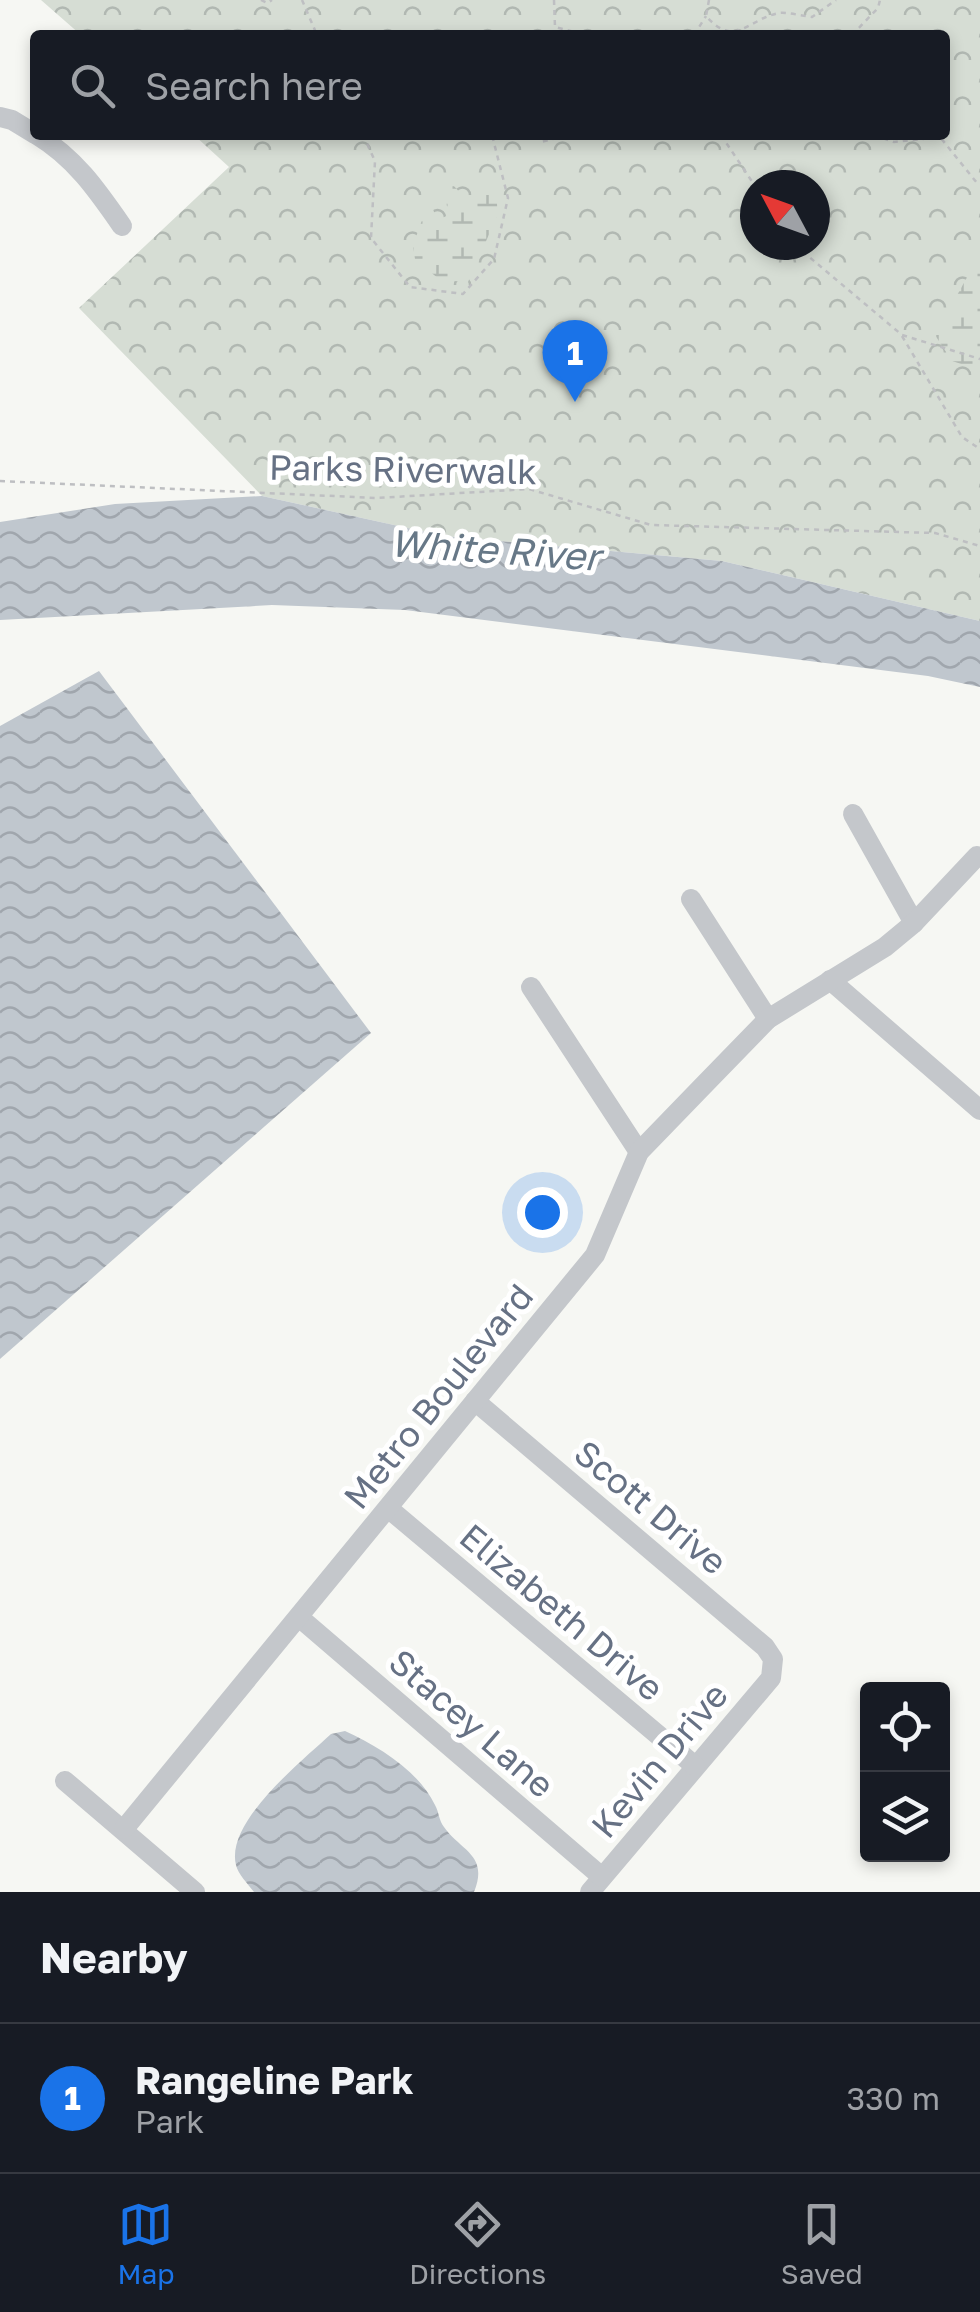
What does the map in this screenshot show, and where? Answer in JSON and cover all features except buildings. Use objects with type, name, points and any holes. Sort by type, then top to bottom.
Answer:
[{"type":"street","points":[[0,117],[30,130]]},
{"type":"street","points":[[45,140],[88,176],[122,226]]},
{"type":"street","points":[[853,814],[914,923]]},
{"type":"street","name":"Metro Boulevard","points":[[124,1829],[595,1255],[639,1152],[768,1019],[914,923],[978,856]]},
{"type":"street","points":[[691,900],[768,1019]]},
{"type":"street","points":[[830,980],[977,1101]]},
{"type":"street","points":[[531,986],[639,1152]]},
{"type":"street","name":"Scott Drive","points":[[476,1401],[766,1647],[774,1669]]},
{"type":"street","name":"Elizabeth Drive","points":[[388,1508],[695,1766]]},
{"type":"street","name":"Stacey Lane","points":[[300,1618],[596,1884]]},
{"type":"street","name":"Kevin Drive","points":[[596,1884],[771,1678],[774,1669]]},
{"type":"street","points":[[66,1781],[195,1892]]},
{"type":"path","points":[[260,0],[272,0]]},
{"type":"path","points":[[302,0],[316,30]]},
{"type":"path","points":[[554,0],[556,26],[570,30]]},
{"type":"path","points":[[697,30],[706,16],[709,0]]},
{"type":"path","points":[[742,30],[780,13],[812,17],[836,0]]},
{"type":"path","points":[[857,30],[878,8],[880,0]]},
{"type":"path","points":[[706,16],[716,28],[727,30]]},
{"type":"path","points":[[365,140],[375,161],[372,238],[410,287],[463,294],[494,259],[508,198],[493,140]]},
{"type":"path","points":[[724,140],[744,170]]},
{"type":"path","points":[[943,140],[980,182]]},
{"type":"path","points":[[813,260],[902,335],[962,437],[980,449]]},
{"type":"path","points":[[902,335],[980,359]]},
{"type":"path","name":"Parks Riverwalk","points":[[0,481],[377,498],[529,489],[652,526],[935,534],[980,546]]},
{"type":"green space","points":[[41,0],[980,0],[980,621],[722,561],[444,536],[262,496],[79,308],[229,167],[199,140],[950,140],[950,30],[75,30]]},
{"type":"green space","points":[[443,174],[473,207],[479,196],[479,175],[495,184],[498,214],[468,282],[440,280],[415,259],[413,245],[425,212],[433,209],[437,221],[448,215]]},
{"type":"green space","points":[[980,254],[980,370],[952,361],[935,335]]},
{"type":"water","name":"White River","points":[[262,496],[444,536],[722,561],[980,621],[980,687],[928,676],[405,610],[272,605],[0,620],[0,522],[115,504]]},
{"type":"water","points":[[99,671],[371,1033],[0,1359],[0,726]]},
{"type":"water","points":[[345,1731],[384,1752],[428,1792],[444,1827],[476,1862],[478,1880],[474,1892],[254,1892],[236,1865],[242,1830],[285,1776],[331,1734]]},
{"type":"place","name":"Rangeline Park","points":[[575,402]]}]
